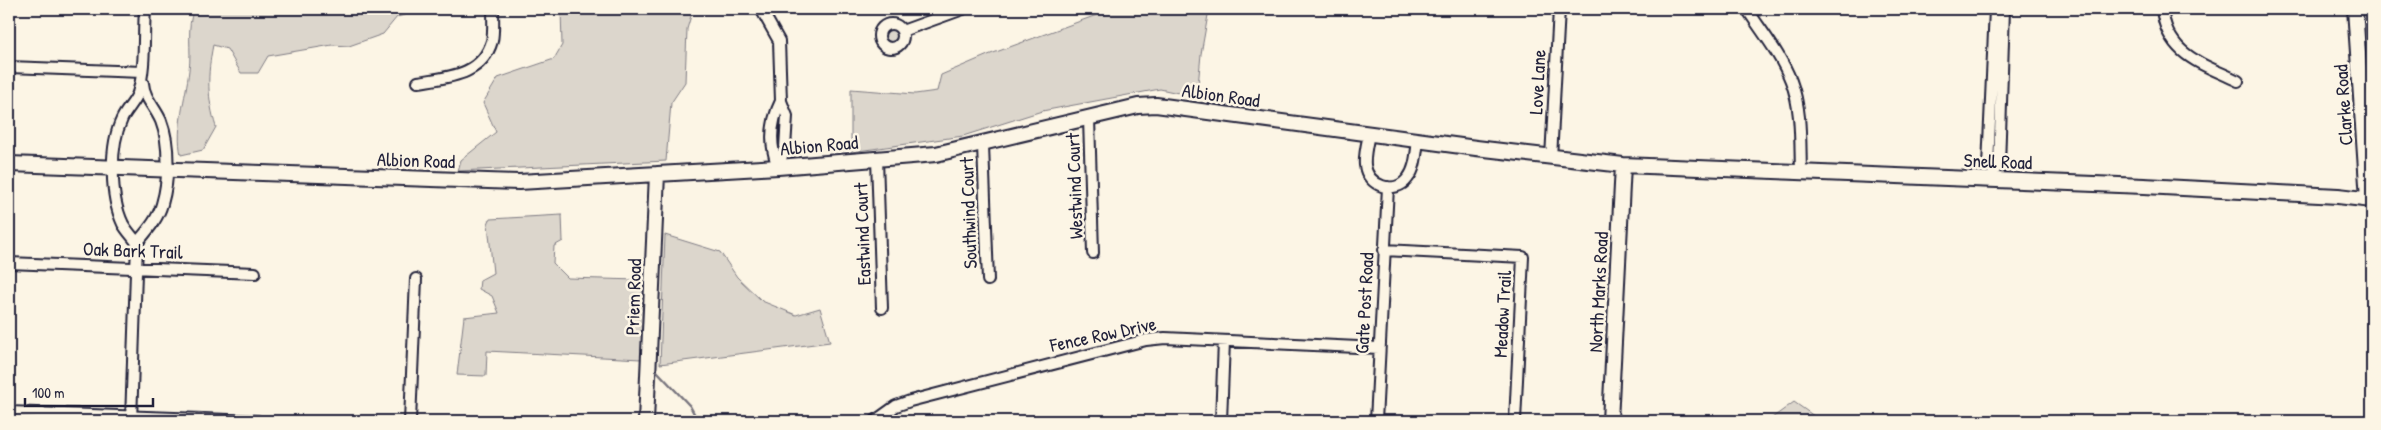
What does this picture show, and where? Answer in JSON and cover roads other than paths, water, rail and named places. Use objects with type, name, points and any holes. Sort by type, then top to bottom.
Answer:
[{"type":"street","points":[[131,419],[137,243],[124,225],[117,207],[113,166],[114,144],[122,119],[138,94],[142,72],[145,9]]},
{"type":"street","points":[[418,82],[463,74],[481,62],[492,40],[493,9]]},
{"type":"street","points":[[761,9],[779,41],[781,101],[774,116],[772,150],[778,167]]},
{"type":"street","points":[[902,31],[963,9]]},
{"type":"street","name":"Love Lane","points":[[1551,158],[1558,9]]},
{"type":"street","points":[[1747,9],[1783,64],[1791,82],[1798,109],[1801,172]]},
{"type":"street","points":[[1994,9],[1988,166],[1994,175],[1999,166],[2004,9]]},
{"type":"street","points":[[2162,9],[2167,32],[2179,49],[2191,58],[2238,81]]},
{"type":"street","name":"Clarke Road","points":[[2355,9],[2370,199]]},
{"type":"street","points":[[9,67],[142,72]]},
{"type":"street","points":[[137,243],[151,227],[162,204],[167,168],[165,133],[160,119],[144,92],[142,72]]},
{"type":"street","name":"Albion Road","points":[[9,164],[113,166],[392,179],[519,182],[778,167],[936,154],[982,145],[1138,106],[1164,105],[1418,141],[1622,165]]},
{"type":"street","name":"Westwind Court","points":[[1089,118],[1094,253]]},
{"type":"street","points":[[1369,134],[1365,160],[1366,170],[1373,181],[1388,187],[1400,185],[1409,177],[1414,165],[1418,141]]},
{"type":"street","name":"Southwind Court","points":[[982,145],[988,280]]},
{"type":"street","name":"Eastwind Court","points":[[877,158],[882,308]]},
{"type":"street","name":"Snell Road","points":[[1622,165],[1801,172],[1994,175],[2370,199]]},
{"type":"street","name":"North Marks Road","points":[[1610,421],[1622,165]]},
{"type":"street","name":"Priem Road","points":[[646,421],[657,174]]},
{"type":"street","name":"Gate Post Road","points":[[1376,421],[1388,187]]},
{"type":"street","name":"Meadow Trail","points":[[1384,250],[1523,257],[1514,421]]},
{"type":"street","name":"Oak Bark Trail","points":[[9,263],[255,273]]},
{"type":"street","points":[[410,421],[416,279]]},
{"type":"street","name":"Fence Row Drive","points":[[875,421],[896,406],[910,401],[1124,344],[1165,338],[1379,348]]},
{"type":"street","points":[[1221,421],[1224,341]]},
{"type":"street","points":[[9,412],[131,419],[257,421]]},
{"type":"waterway","points":[[656,370],[690,406],[698,421]]}]
